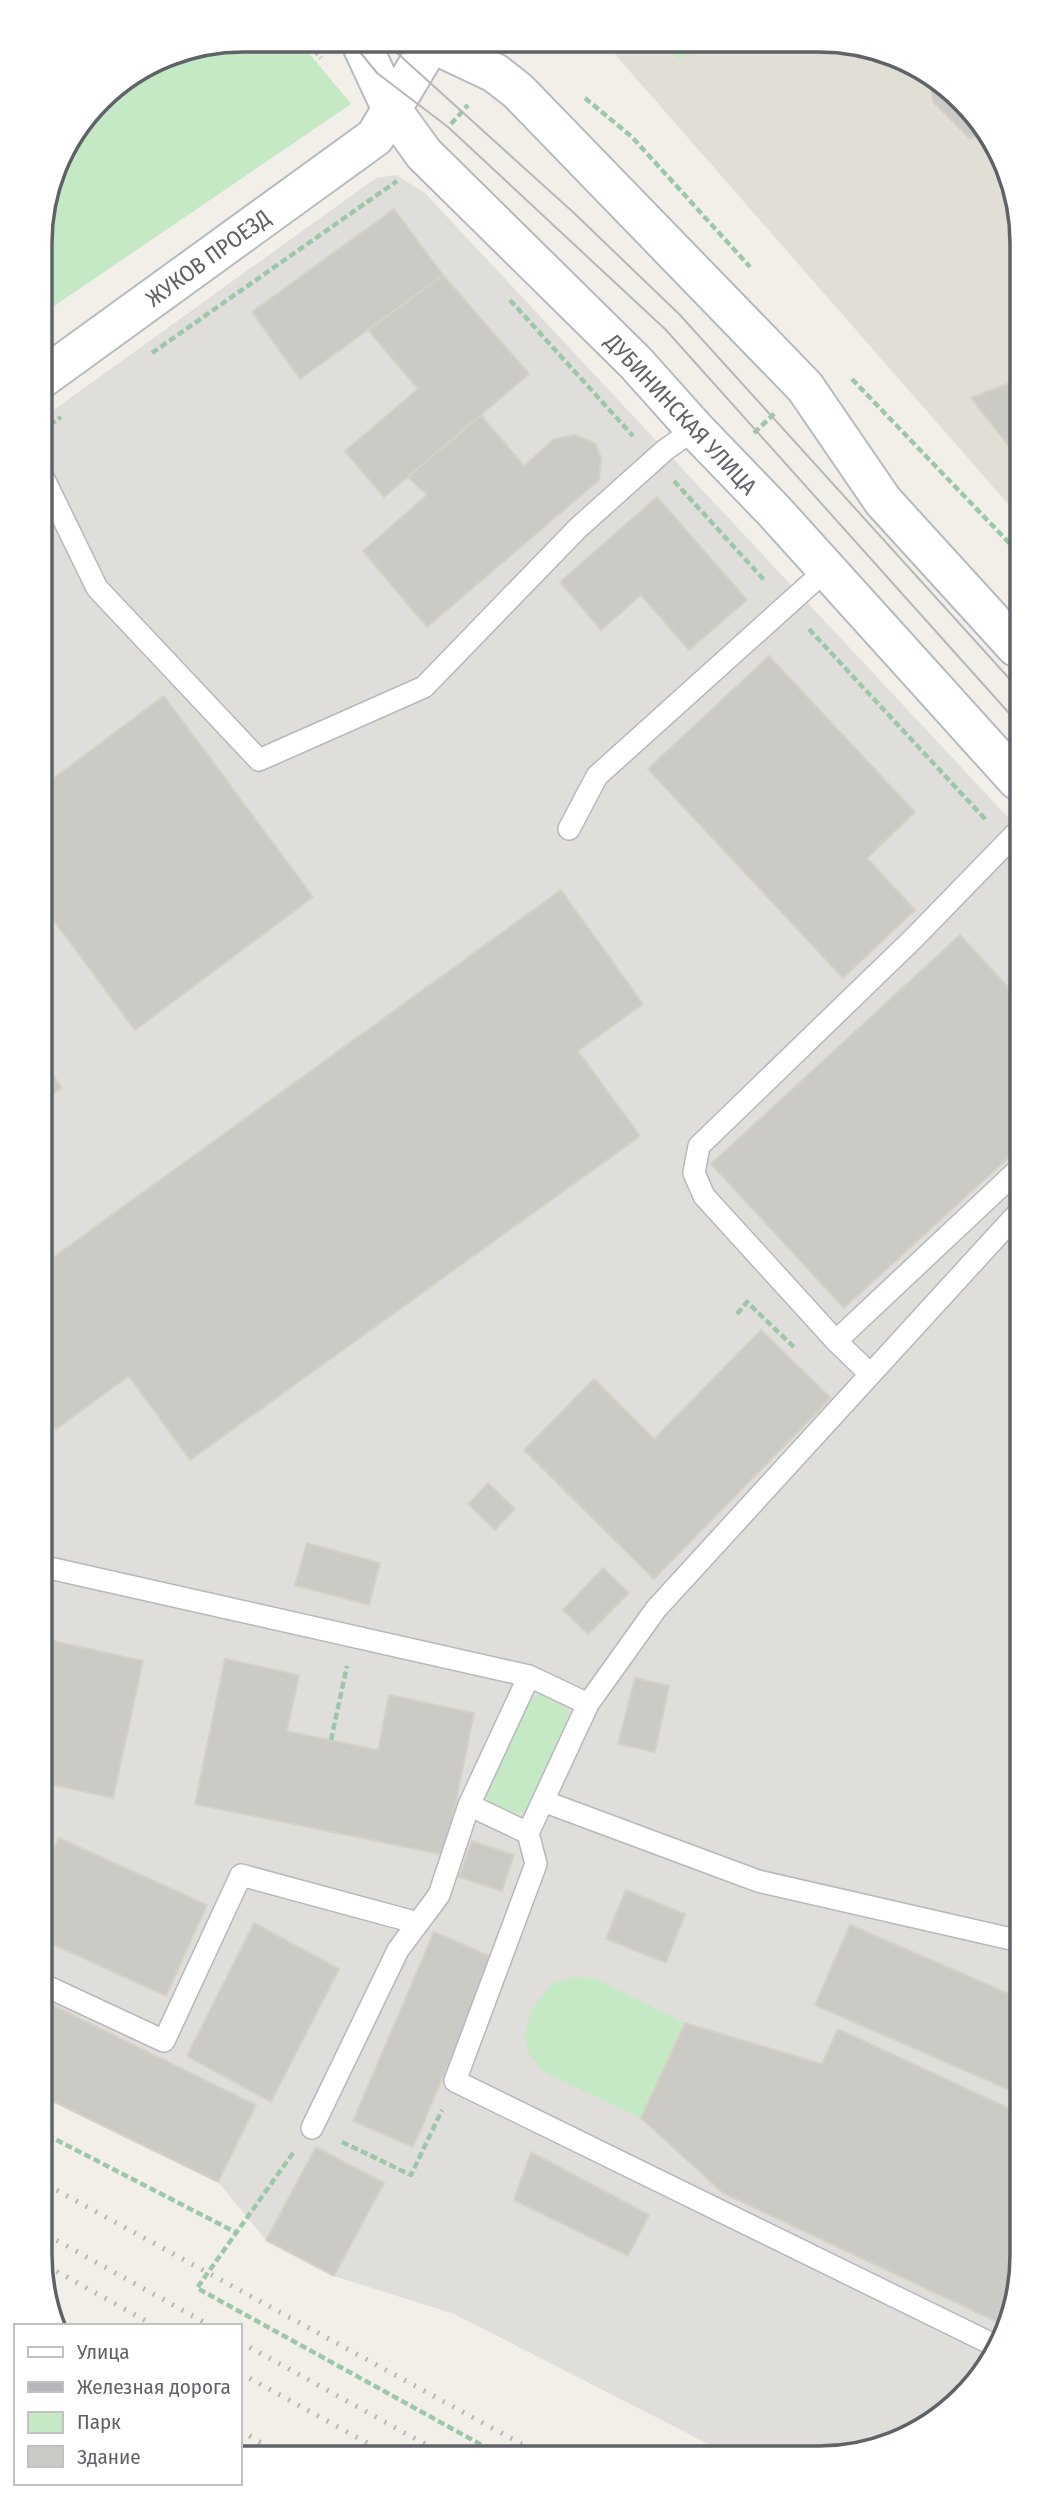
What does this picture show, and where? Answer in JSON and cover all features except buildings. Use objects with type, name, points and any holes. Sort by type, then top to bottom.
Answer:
[{"type":"main road","name":"ДУБИНИНСКАЯ УЛИЦА","points":[[363,53],[384,123],[424,154],[635,362],[1010,772]]},
{"type":"main road","points":[[384,123],[423,53]]},
{"type":"main road","points":[[452,53],[495,73],[518,91],[805,387],[883,500],[1010,640]]},
{"type":"main road","name":"ЖУКОВ ПРОЕЗД","points":[[53,370],[384,123]]},
{"type":"lane","points":[[53,497],[97,588],[259,760],[424,687],[578,528],[654,459],[695,429]]},
{"type":"lane","points":[[569,828],[597,776],[827,569]]},
{"type":"lane","points":[[869,1373],[836,1341],[704,1196],[694,1173],[699,1146],[914,938],[1010,839]]},
{"type":"lane","points":[[836,1341],[1010,1178]]},
{"type":"lane","points":[[988,2342],[456,2081],[536,1864],[528,1833],[588,1704],[656,1609],[1010,1222]]},
{"type":"lane","points":[[52,1569],[529,1676],[588,1704]]},
{"type":"lane","points":[[312,2128],[398,1950],[439,1895],[468,1805],[529,1676]]},
{"type":"lane","points":[[543,1801],[758,1881],[1009,1939]]},
{"type":"lane","points":[[468,1805],[528,1833]]},
{"type":"lane","points":[[52,1989],[164,2041],[241,1875],[418,1923]]},
{"type":"path","points":[[509,299],[787,605],[1010,835]]},
{"type":"path","points":[[687,495],[805,387]]},
{"type":"path","points":[[737,1314],[747,1302],[797,1350]]},
{"type":"path","points":[[331,1740],[339,1700]]},
{"type":"path","points":[[456,2081],[411,2175],[312,2128],[197,2288],[483,2446]]},
{"type":"path","points":[[52,2138],[237,2233]]},
{"type":"shaded area","points":[[613,52],[818,52],[855,56],[903,72],[944,100],[970,127],[995,171],[1008,219],[1010,506]]},
{"type":"shaded area","points":[[396,175],[425,193],[1010,819],[1008,2280],[995,2328],[970,2372],[944,2399],[914,2421],[868,2440],[818,2446],[712,2446],[454,2314],[334,2276],[266,2240],[218,2182],[52,2101],[53,410],[376,178]]},
{"type":"green space","points":[[674,52],[694,52],[677,59]]},
{"type":"green space","points":[[231,53],[309,53],[351,104],[53,307],[54,219],[67,171],[92,127],[118,100],[148,78],[182,63],[207,56]]},
{"type":"green space","points":[[541,1692],[567,1706],[567,1720],[526,1810],[512,1815],[489,1803],[486,1792],[530,1701]]},
{"type":"green space","points":[[573,1977],[594,1978],[685,2023],[641,2118],[545,2073],[530,2056],[524,2037],[532,2009],[554,1982]]},
{"type":"tram line","points":[[361,53],[377,73],[448,127],[666,330],[1010,714]]},
{"type":"tram line","points":[[397,53],[574,213],[680,315],[1010,679]]},
{"type":"railway","points":[[52,2188],[525,2446]]},
{"type":"railway","points":[[52,2238],[207,2324]]},
{"type":"railway","points":[[53,2269],[151,2324]]},
{"type":"railway","points":[[242,2343],[428,2446]]},
{"type":"railway","points":[[242,2374],[372,2446]]},
{"type":"railway","points":[[242,2431],[266,2446]]}]
